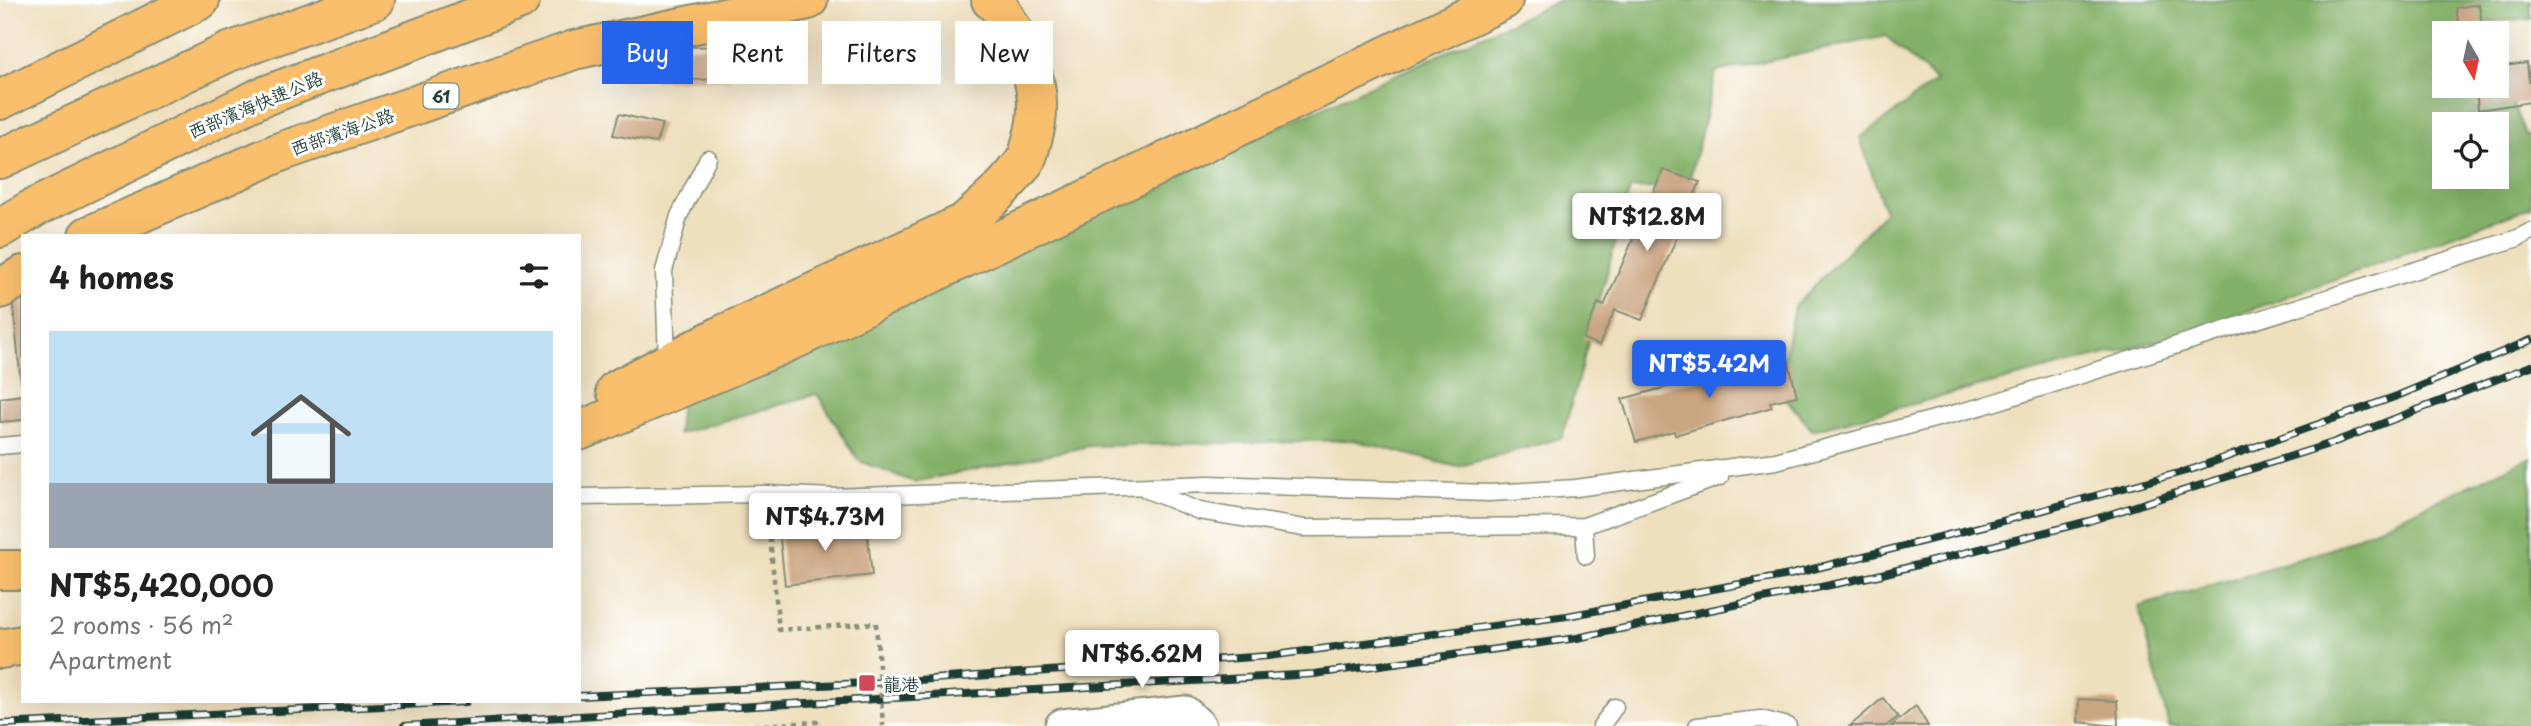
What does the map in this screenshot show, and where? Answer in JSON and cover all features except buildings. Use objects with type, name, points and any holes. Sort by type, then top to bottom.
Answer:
[{"type":"main road","points":[[0,100],[200,0]]},
{"type":"main road","points":[[0,159],[229,52],[375,0]]},
{"type":"main road","name":"西部濱海快速公路","points":[[0,228],[34,208],[259,98],[520,0]]},
{"type":"main road","name":"西部濱海公路","points":[[93,234],[280,152],[574,50],[808,0]]},
{"type":"main road","points":[[581,408],[724,334],[964,223],[994,197],[1027,158],[1038,120],[1034,78],[1018,37],[996,3],[991,0]]},
{"type":"main road","points":[[581,430],[794,339],[1503,0]]},
{"type":"main road","points":[[0,289],[21,276]]},
{"type":"main road","points":[[0,570],[21,570]]},
{"type":"main road","points":[[0,649],[21,645]]},
{"type":"street","points":[[1062,726],[1185,713],[1199,726]]},
{"type":"lane","points":[[667,363],[664,271],[679,216],[708,158]]},
{"type":"lane","points":[[1139,487],[1199,511],[1304,528],[1584,526],[1701,482],[1983,406],[2531,232]]},
{"type":"lane","points":[[0,446],[21,444]]},
{"type":"lane","points":[[581,497],[766,494],[831,497],[1209,484],[1489,493],[1576,488],[1776,461]]},
{"type":"lane","points":[[1584,526],[1587,556]]},
{"type":"lane","points":[[1601,726],[1615,708]]},
{"type":"lane","points":[[1697,726],[1761,719],[1788,726]]},
{"type":"path","points":[[766,494],[779,630],[876,623],[883,726]]},
{"type":"path","points":[[744,726],[817,722],[817,726]]},
{"type":"green space","points":[[1561,0],[2531,0],[2531,19],[2432,21],[2432,98],[2510,98],[2526,136],[2531,135],[2531,207],[2191,332],[1812,430],[1778,389],[1794,307],[1885,212],[1860,138],[1936,81],[1886,36],[1716,72],[1688,186],[1630,189],[1562,438],[1457,467],[1353,440],[1089,446],[914,482],[859,461],[817,394],[678,434],[681,396]]},
{"type":"green space","points":[[2531,457],[2531,726],[2169,726],[2138,607],[2329,550]]},
{"type":"railway","points":[[581,696],[889,682],[1268,656],[1567,616],[1789,575],[2007,520],[2193,469],[2397,396],[2531,340]]},
{"type":"railway","points":[[404,726],[1314,674],[1577,638],[1878,575],[2089,521],[2332,443],[2531,366]]},
{"type":"railway","points":[[0,724],[445,703]]},
{"type":"place","name":"龍港","points":[[867,683]]}]
